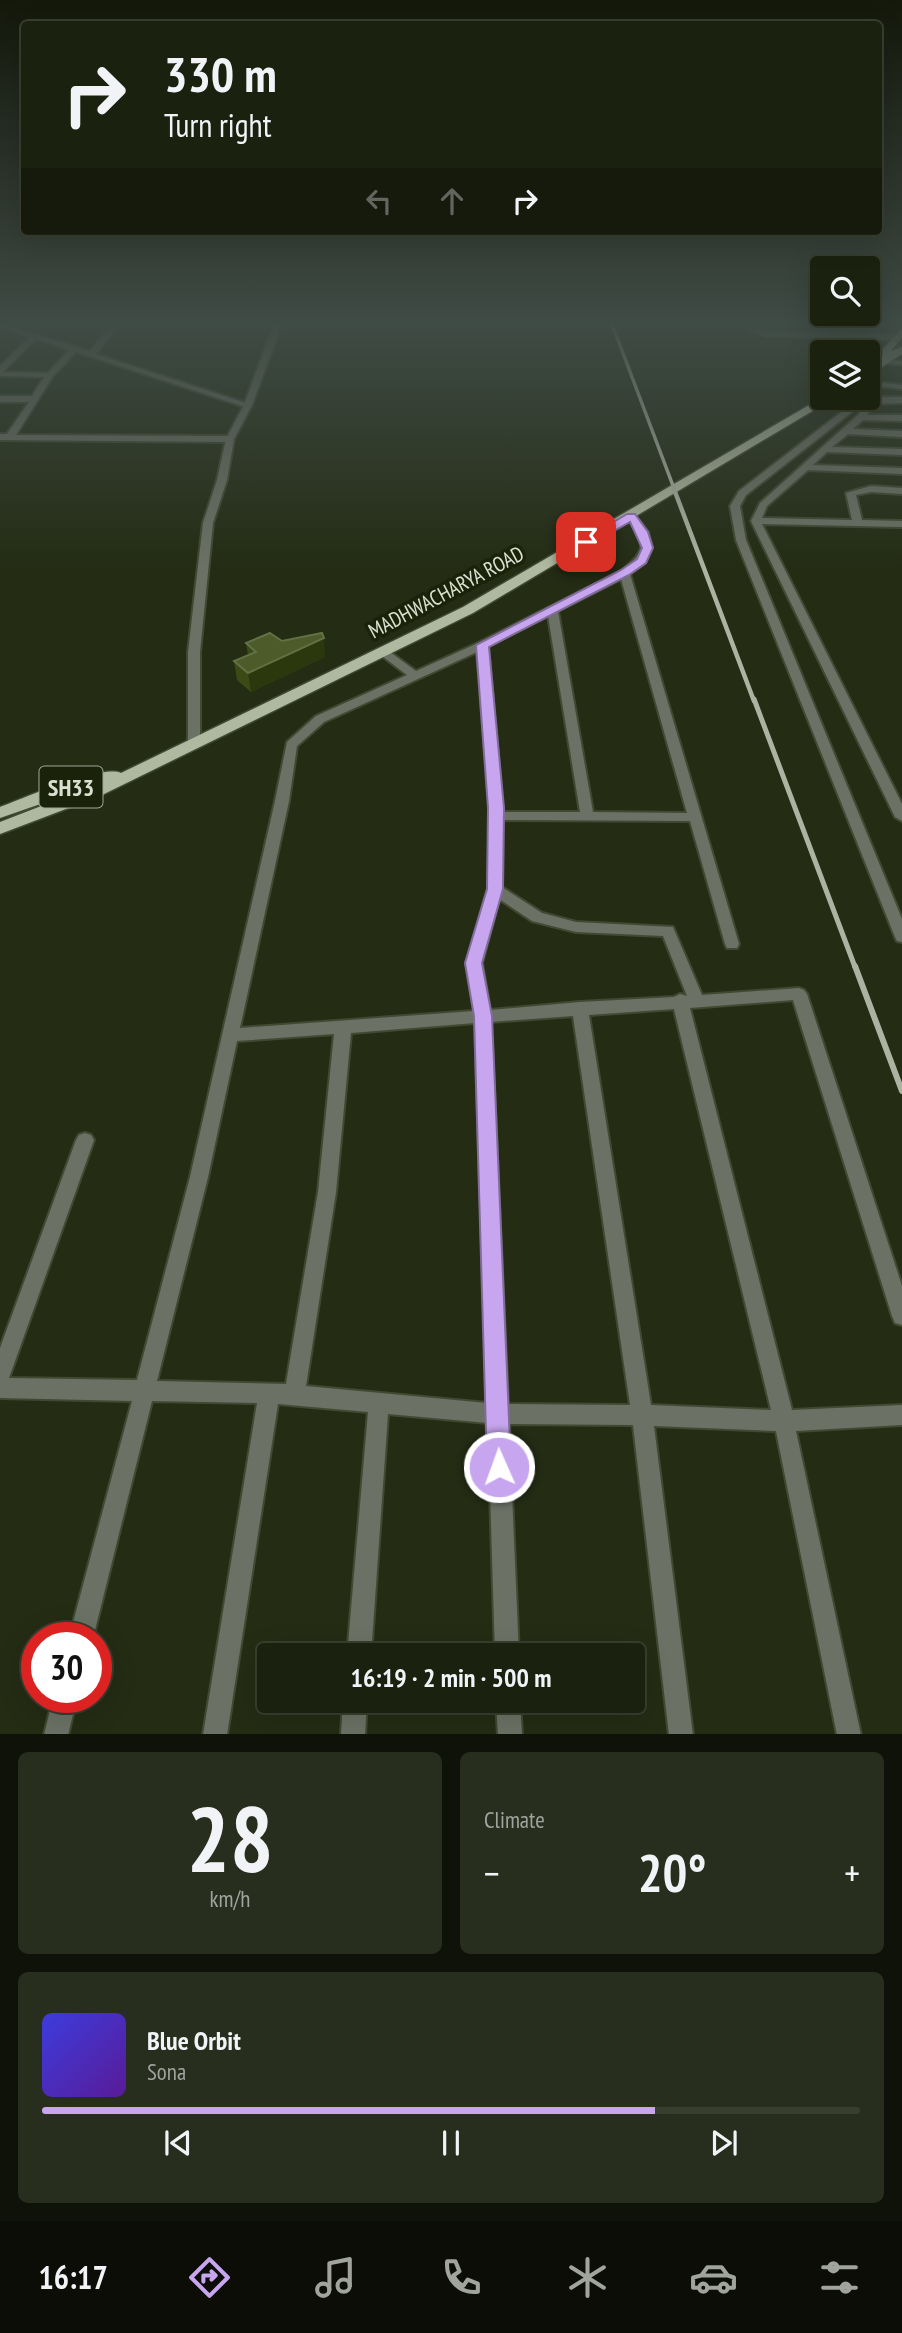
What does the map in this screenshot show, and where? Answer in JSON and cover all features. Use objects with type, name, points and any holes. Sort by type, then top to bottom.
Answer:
[{"type":"main road","name":"MADHWACHARYA ROAD","points":[[0,828],[94,792],[468,610],[810,409]]},
{"type":"main road","name":"MADHWACHARYA ROAD","points":[[0,813],[87,781],[145,768]]},
{"type":"street","points":[[5,437],[29,405]]},
{"type":"street","points":[[194,745],[194,652],[208,523],[222,480],[230,439],[248,405]]},
{"type":"street","points":[[850,410],[742,494],[735,506],[736,523],[843,798],[902,937]]},
{"type":"street","points":[[866,410],[828,450],[762,505],[756,520],[902,817]]},
{"type":"street","points":[[861,417],[902,418]]},
{"type":"street","points":[[847,431],[902,434]]},
{"type":"street","points":[[5,437],[230,439]]},
{"type":"street","points":[[828,450],[902,452]]},
{"type":"street","points":[[807,467],[902,471]]},
{"type":"street","points":[[858,523],[851,493],[871,489],[902,491]]},
{"type":"street","points":[[85,1622],[145,1393],[231,1035],[291,745],[320,719],[482,645],[625,573],[642,561],[648,548],[643,532],[631,516]]},
{"type":"street","points":[[756,520],[902,524]]},
{"type":"street","points":[[625,573],[732,944]]},
{"type":"street","points":[[552,609],[587,814]]},
{"type":"street","points":[[482,645],[497,816],[587,814],[696,817]]},
{"type":"street","points":[[382,651],[415,676]]},
{"type":"street","points":[[496,808],[495,889],[474,963],[483,1016],[506,1643]]},
{"type":"street","points":[[495,889],[537,917],[576,927],[668,931],[688,1000],[784,1421],[849,1734]]},
{"type":"street","points":[[231,1035],[799,994],[902,1316]]},
{"type":"street","points":[[580,1008],[642,1415],[681,1734]]},
{"type":"street","points":[[294,1395],[327,1192],[343,1028]]},
{"type":"street","points":[[0,1375],[85,1139]]},
{"type":"street","points":[[0,1388],[145,1393],[270,1393],[497,1414],[642,1415],[784,1421],[902,1415]]},
{"type":"street","points":[[215,1734],[270,1393]]},
{"type":"street","points":[[360,1643],[379,1403]]},
{"type":"street","points":[[56,1734],[61,1713]]},
{"type":"street","points":[[353,1734],[354,1713]]},
{"type":"street","points":[[509,1713],[510,1734]]},
{"type":"building","points":[[270,633],[282,641],[322,633],[324,638],[248,673],[234,661],[256,652],[246,643]]},
{"type":"railway","points":[[643,405],[675,491]]},
{"type":"railway","points":[[674,489],[754,701]]},
{"type":"railway","points":[[754,699],[855,967]]},
{"type":"railway","points":[[855,966],[902,1091]]},
{"type":"route","points":[[499,1467],[483,1016],[474,963],[495,889],[496,808],[482,645],[625,573],[642,561],[648,548],[643,532],[631,516],[586,542]]}]
